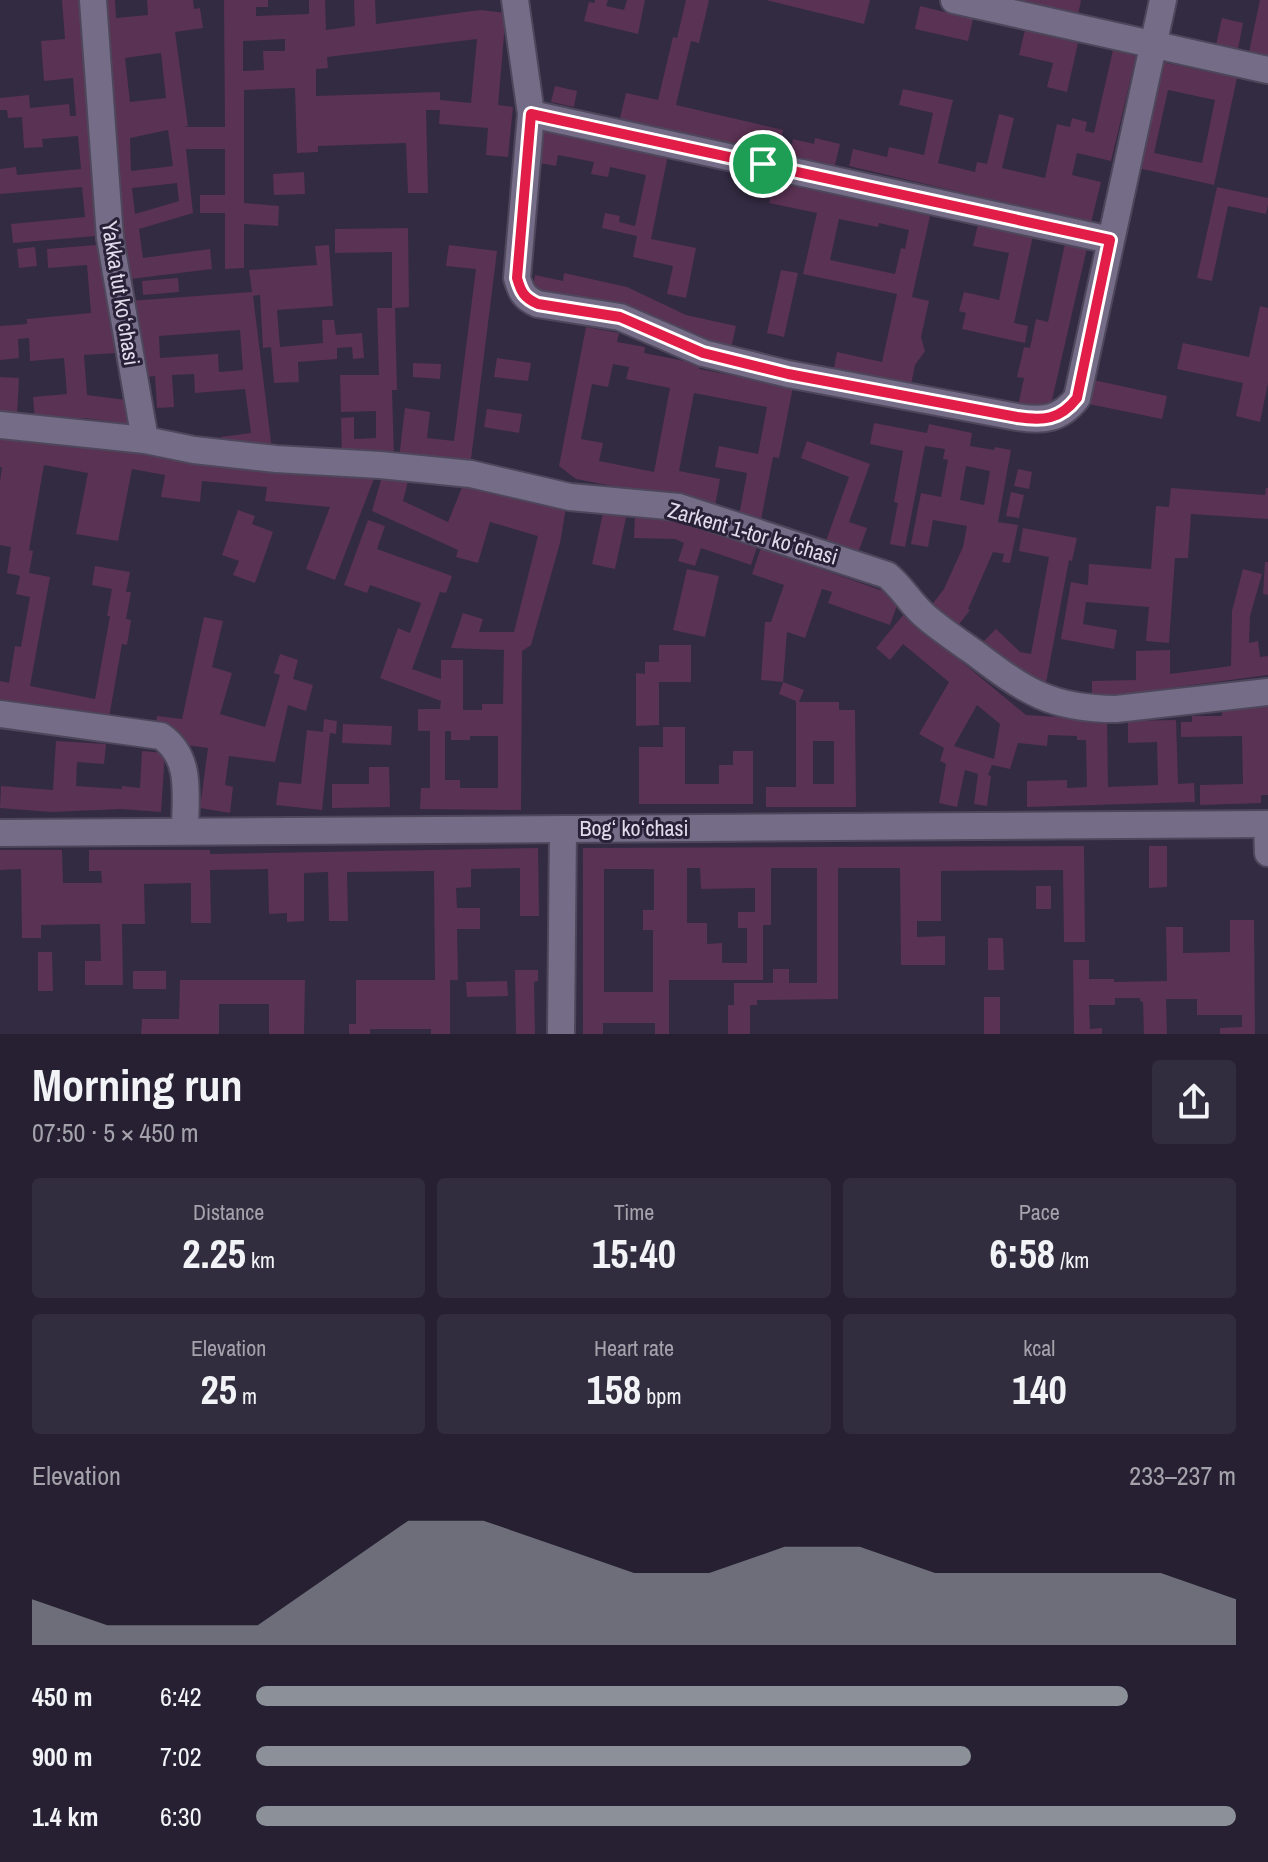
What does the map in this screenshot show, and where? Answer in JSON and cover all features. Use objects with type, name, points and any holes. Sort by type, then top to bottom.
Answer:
[{"type":"street","name":"Yakka tut koʻchasi","points":[[93,0],[110,238],[145,440]]},
{"type":"street","points":[[515,0],[531,114],[517,278],[521,292],[527,299],[538,304],[620,317],[703,353],[788,374],[1039,421],[1058,416],[1077,398],[1163,0]]},
{"type":"street","points":[[954,0],[1268,70]]},
{"type":"street","points":[[531,114],[1110,240]]},
{"type":"street","points":[[0,425],[145,440]]},
{"type":"street","name":"Zarkent 1-tor koʻchasi","points":[[145,440],[194,450],[262,458],[471,474],[570,497],[679,507],[887,575],[901,586],[922,614],[1018,686],[1061,704],[1116,709],[1268,692]]},
{"type":"street","points":[[0,714],[161,736],[173,744],[182,757],[185,831]]},
{"type":"street","name":"Bogʻ koʻchasi","points":[[0,833],[1268,824],[1268,853]]},
{"type":"street","points":[[561,1034],[563,829]]},
{"type":"building","points":[[62,0],[88,0],[108,235],[13,243],[11,224],[85,217],[82,187],[0,194],[0,169],[16,167],[17,175],[81,169],[78,136],[42,139],[43,147],[24,148],[22,117],[8,118],[7,110],[0,110],[0,98],[29,95],[30,108],[69,104],[70,116],[76,116],[73,78],[44,81],[41,41],[65,39]]},
{"type":"building","points":[[99,0],[115,0],[116,18],[148,15],[147,0],[193,0],[194,9],[200,8],[203,28],[175,32],[188,126],[183,127],[225,127],[224,0],[268,0],[268,7],[256,7],[256,16],[309,14],[309,0],[325,0],[326,30],[355,26],[354,0],[375,0],[376,24],[480,10],[506,13],[498,105],[513,107],[508,157],[486,155],[488,128],[439,124],[440,110],[426,110],[428,193],[408,193],[406,143],[318,146],[318,152],[297,153],[295,88],[244,90],[244,203],[279,206],[278,226],[244,224],[244,268],[225,269],[225,213],[200,213],[200,195],[225,195],[225,149],[186,149],[193,213],[139,229],[143,258],[210,249],[212,269],[122,280]],"holes":[[[285,39],[285,51],[263,51],[264,70],[243,71],[243,41]],[[477,39],[471,103],[440,100],[440,92],[316,96],[316,69],[328,68],[327,57]],[[161,53],[166,98],[130,102],[125,58]],[[168,130],[173,166],[131,171],[130,138]],[[177,183],[179,201],[135,214],[132,188]]]},
{"type":"building","points":[[595,0],[608,0],[606,6],[624,10],[627,0],[645,0],[638,34],[584,21],[589,2],[594,3]]},
{"type":"building","points":[[686,0],[709,0],[699,43],[691,41],[676,105],[783,130],[778,155],[620,118],[626,93],[658,100],[673,37],[677,38]]},
{"type":"building","points":[[766,0],[870,0],[864,24]]},
{"type":"building","points":[[1016,0],[1081,0],[1078,16]]},
{"type":"building","points":[[1260,0],[1268,0],[1268,56],[1249,52]]},
{"type":"building","points":[[920,6],[973,19],[968,41],[915,29]]},
{"type":"building","points":[[1222,18],[1243,23],[1238,49],[1216,45]]},
{"type":"building","points":[[1025,30],[1078,43],[1067,92],[1047,87],[1053,63],[1019,55]]},
{"type":"building","points":[[1113,50],[1136,56],[1111,161],[1077,153],[1072,175],[1101,182],[1091,223],[849,166],[853,149],[887,157],[889,147],[924,155],[933,113],[899,105],[903,89],[953,100],[938,163],[975,172],[977,162],[987,164],[999,114],[1014,118],[1002,168],[1045,178],[1057,124],[1070,127],[1072,118],[1087,122],[1085,131],[1094,133]]},
{"type":"building","points":[[1157,61],[1237,78],[1214,185],[1134,167]],"holes":[[[1168,90],[1215,100],[1202,163],[1154,153]]]},
{"type":"building","points":[[555,86],[577,91],[574,107],[551,102]]},
{"type":"building","points":[[541,127],[668,155],[651,239],[696,248],[686,298],[667,294],[673,266],[633,257],[637,236],[602,228],[605,213],[620,216],[619,222],[635,226],[646,175],[610,167],[608,177],[591,174],[594,162],[558,155],[556,166],[534,162]]},
{"type":"building","points":[[815,138],[840,144],[834,169],[789,158],[793,139],[814,144]]},
{"type":"building","points":[[304,172],[305,194],[274,195],[273,174]]},
{"type":"building","points":[[774,180],[930,216],[912,297],[929,301],[921,337],[925,351],[915,365],[910,390],[833,373],[837,352],[882,362],[897,294],[803,274],[817,213],[769,203]],"holes":[[[839,219],[878,227],[879,223],[909,230],[895,274],[830,260]]]},
{"type":"building","points":[[1217,187],[1268,198],[1268,204],[1266,214],[1228,206],[1212,281],[1197,278]]},
{"type":"building","points":[[978,224],[1033,236],[1014,323],[1028,326],[1025,343],[962,329],[966,313],[959,311],[964,292],[999,300],[1009,253],[973,246]]},
{"type":"building","points":[[408,228],[409,307],[395,308],[397,390],[392,390],[394,459],[342,460],[341,418],[354,417],[354,439],[376,438],[376,411],[341,412],[340,375],[379,375],[377,308],[392,308],[392,252],[335,253],[335,229]]},
{"type":"building","points":[[107,244],[117,353],[84,355],[87,395],[134,401],[131,424],[84,418],[35,420],[33,397],[67,394],[64,358],[30,361],[29,338],[18,339],[19,358],[0,360],[0,326],[27,324],[27,319],[91,313],[87,265],[48,268],[47,249]]},
{"type":"building","points":[[1065,244],[1087,248],[1049,413],[1018,406],[1024,378],[1017,377],[1024,347],[1030,348],[1036,319],[1048,322]]},
{"type":"building","points":[[329,245],[333,306],[277,310],[280,347],[323,343],[322,320],[334,320],[336,335],[362,333],[364,358],[353,359],[352,347],[337,348],[337,359],[298,362],[299,382],[274,383],[271,347],[263,348],[260,295],[253,296],[272,450],[223,450],[221,437],[251,433],[245,389],[195,393],[194,374],[172,375],[174,407],[157,408],[155,376],[138,378],[129,301],[252,292],[249,270],[317,265],[315,246]],"holes":[[[240,330],[243,370],[219,372],[218,354],[160,358],[159,336]]]},
{"type":"building","points":[[449,245],[497,251],[470,467],[399,458],[405,408],[430,412],[427,438],[454,441],[476,269],[446,266]]},
{"type":"building","points":[[35,247],[37,266],[19,268],[17,249]]},
{"type":"building","points":[[781,270],[798,273],[784,337],[767,333]]},
{"type":"building","points":[[564,273],[627,287],[686,315],[736,326],[731,349],[533,290],[535,275],[563,281]]},
{"type":"building","points":[[178,278],[179,292],[143,295],[142,281]]},
{"type":"building","points":[[1260,306],[1268,308],[1268,383],[1260,422],[1236,416],[1243,383],[1177,369],[1183,343],[1249,357]]},
{"type":"building","points":[[586,327],[619,333],[617,342],[645,347],[644,353],[700,364],[699,369],[793,387],[779,458],[773,457],[760,525],[738,521],[747,473],[715,467],[719,446],[758,454],[767,407],[694,393],[679,471],[720,479],[715,506],[576,479],[559,466]],"holes":[[[613,364],[629,367],[626,379],[670,388],[654,472],[599,461],[603,443],[581,439],[592,384],[608,387]]]},
{"type":"building","points":[[497,358],[531,363],[528,381],[494,377]]},
{"type":"building","points":[[413,363],[441,364],[440,379],[413,377]]},
{"type":"building","points":[[0,377],[19,378],[17,415],[0,414]]},
{"type":"building","points":[[1089,379],[1167,396],[1162,419],[1084,403]]},
{"type":"building","points":[[487,409],[522,414],[519,433],[484,427]]},
{"type":"building","points":[[874,423],[927,433],[929,424],[972,433],[970,446],[1011,450],[998,522],[1018,525],[1010,563],[1002,562],[1004,554],[993,552],[970,610],[957,627],[931,606],[944,589],[963,547],[967,526],[933,520],[928,547],[911,544],[921,493],[941,497],[948,460],[943,459],[945,449],[925,446],[905,547],[890,544],[903,451],[870,444]],"holes":[[[966,466],[990,471],[984,505],[960,500]]]},
{"type":"building","points":[[0,436],[26,436],[110,451],[112,445],[375,476],[335,580],[306,569],[330,507],[265,501],[267,487],[202,481],[200,502],[161,497],[165,475],[132,469],[118,541],[76,534],[88,473],[44,465],[29,550],[33,551],[29,573],[50,577],[30,686],[95,699],[112,589],[92,585],[95,566],[130,572],[126,592],[131,592],[126,619],[131,620],[127,645],[122,644],[108,723],[0,704],[0,681],[9,683],[15,646],[21,647],[30,597],[16,594],[20,576],[7,573],[11,547],[0,545]]},
{"type":"building","points":[[807,441],[870,464],[849,522],[867,528],[858,553],[826,541],[849,477],[801,458]]},
{"type":"building","points":[[1018,469],[1032,472],[1029,489],[1014,486]]},
{"type":"building","points":[[384,470],[409,477],[403,501],[448,522],[465,480],[566,508],[560,543],[531,645],[522,651],[521,810],[420,809],[421,788],[430,788],[430,731],[418,731],[418,709],[440,709],[441,701],[380,678],[398,628],[410,633],[421,603],[370,585],[367,593],[344,585],[368,520],[385,526],[377,549],[452,576],[446,593],[440,592],[412,669],[441,679],[441,660],[463,660],[463,710],[482,710],[482,704],[503,704],[504,650],[451,648],[463,613],[483,619],[479,632],[514,632],[538,536],[490,522],[478,563],[456,557],[458,550],[372,511]],"holes":[[[445,731],[451,731],[451,740],[498,736],[498,788],[460,788],[460,780],[445,780]]]},
{"type":"building","points":[[1171,488],[1265,495],[1268,488],[1268,519],[1191,514],[1188,558],[1175,558],[1169,643],[1146,641],[1149,607],[1086,602],[1083,624],[1117,630],[1114,649],[1061,639],[1071,582],[1088,585],[1089,564],[1151,569],[1156,506],[1169,507]]},
{"type":"building","points":[[1011,492],[1024,495],[1019,518],[1006,516]]},
{"type":"building","points":[[604,508],[627,513],[615,569],[592,564]]},
{"type":"building","points":[[238,510],[255,516],[252,524],[273,532],[255,583],[233,575],[239,561],[222,555]]},
{"type":"building","points":[[635,514],[683,515],[759,541],[751,565],[701,548],[695,566],[678,561],[684,543],[675,539],[634,538]]},
{"type":"building","points":[[1023,528],[1077,538],[1072,561],[1069,560],[1046,683],[1015,677],[981,644],[996,629],[1020,652],[1031,654],[1049,557],[1019,551]]},
{"type":"building","points":[[761,548],[900,597],[890,625],[828,603],[832,592],[822,589],[805,638],[787,632],[783,682],[761,680],[765,622],[771,622],[784,585],[752,574]]},
{"type":"building","points":[[1265,562],[1268,562],[1268,595],[1263,594]]},
{"type":"building","points":[[687,569],[719,576],[705,637],[673,630]]},
{"type":"building","points":[[1243,569],[1262,574],[1250,616],[1249,643],[1258,641],[1260,657],[1268,656],[1268,675],[1170,688],[1170,695],[1092,695],[1092,681],[1136,680],[1136,651],[1170,650],[1170,674],[1231,666],[1232,611]]},
{"type":"building","points":[[904,614],[1026,715],[1107,720],[1108,787],[1158,785],[1157,742],[1128,743],[1128,721],[1176,720],[1178,784],[1194,783],[1195,802],[1027,807],[1027,781],[1067,780],[1067,788],[1087,787],[1086,740],[1077,740],[1077,736],[1048,735],[1047,746],[1018,743],[1010,769],[992,765],[988,775],[991,776],[987,806],[974,804],[978,774],[965,770],[957,807],[939,803],[946,764],[940,761],[944,748],[919,734],[949,682],[903,644],[890,660],[876,648]],"holes":[[[977,705],[1000,724],[994,759],[954,746]]]},
{"type":"building","points":[[204,617],[223,621],[212,667],[232,673],[220,714],[265,727],[280,675],[274,673],[280,654],[298,660],[293,679],[313,685],[306,711],[288,705],[275,762],[229,756],[225,785],[233,787],[230,813],[200,808],[208,748],[185,745],[155,729],[157,716],[182,719]]},
{"type":"building","points":[[659,645],[691,645],[691,682],[659,682],[659,725],[636,726],[636,673],[645,674],[645,662],[659,662]]},
{"type":"building","points":[[783,682],[804,690],[799,702],[839,702],[839,710],[855,710],[856,807],[766,807],[766,787],[796,787],[796,701],[779,694]],"holes":[[[813,741],[834,741],[834,784],[813,784]]]},
{"type":"building","points":[[1268,706],[1268,795],[1261,795],[1261,803],[1200,805],[1200,785],[1243,784],[1242,736],[1181,737],[1181,722],[1192,722],[1192,716],[1222,716],[1222,707]]},
{"type":"building","points":[[324,719],[337,721],[336,734],[330,733],[322,810],[276,805],[279,782],[301,784],[307,730],[323,732]]},
{"type":"building","points":[[343,724],[392,726],[391,745],[342,743]]},
{"type":"building","points":[[663,727],[685,727],[685,784],[719,784],[719,765],[733,765],[733,751],[753,751],[753,804],[639,804],[639,747],[663,747]]},
{"type":"building","points":[[56,741],[106,744],[104,764],[77,762],[76,786],[140,788],[142,751],[165,753],[161,812],[121,809],[51,812],[0,808],[1,786],[53,790]]},
{"type":"building","points":[[369,767],[389,767],[390,807],[332,808],[332,784],[369,784]]},
{"type":"building","points":[[1084,846],[1085,942],[1064,942],[1063,870],[941,871],[941,921],[917,921],[917,937],[945,936],[945,965],[901,965],[900,868],[838,868],[838,999],[757,1000],[757,1005],[750,1005],[750,1034],[728,1034],[728,1005],[734,1005],[734,983],[773,983],[773,969],[789,969],[789,983],[817,983],[817,868],[771,868],[771,925],[763,925],[763,980],[669,980],[669,1034],[655,1034],[655,1023],[603,1023],[603,1034],[583,1034],[583,848]],"holes":[[[687,868],[700,868],[701,889],[755,888],[755,912],[738,912],[738,928],[747,928],[747,963],[722,963],[722,943],[707,944],[707,923],[687,923]],[[604,869],[654,869],[654,910],[643,910],[643,930],[653,930],[653,992],[604,992]]]},
{"type":"building","points":[[1149,846],[1167,846],[1167,887],[1149,888]]},
{"type":"building","points":[[538,848],[539,916],[520,916],[520,868],[471,869],[471,887],[456,888],[457,908],[480,908],[480,929],[457,929],[458,980],[450,980],[450,1034],[431,1034],[431,1029],[370,1029],[370,1034],[349,1034],[349,1024],[356,1024],[356,980],[435,980],[434,871],[347,872],[348,921],[329,921],[328,872],[304,873],[304,921],[287,922],[287,913],[269,914],[268,869],[210,870],[211,923],[191,923],[191,883],[144,884],[145,924],[122,924],[123,985],[85,985],[85,961],[101,961],[100,924],[41,925],[41,938],[22,938],[21,869],[0,870],[0,850],[62,850],[63,883],[102,883],[101,871],[89,871],[89,850],[210,850],[210,854]]},
{"type":"building","points":[[1036,886],[1051,886],[1051,909],[1036,909]]},
{"type":"building","points":[[1230,920],[1254,920],[1255,1034],[1220,1034],[1220,1028],[1242,1027],[1242,1015],[1197,1015],[1197,999],[1166,999],[1167,1034],[1144,1034],[1143,1002],[1140,998],[1115,998],[1115,1005],[1089,1005],[1090,1029],[1102,1028],[1102,1034],[1074,1034],[1073,960],[1089,960],[1089,979],[1167,981],[1166,927],[1183,927],[1183,953],[1230,952]]},
{"type":"building","points":[[988,938],[1003,938],[1004,970],[988,970]]},
{"type":"building","points":[[38,952],[52,952],[53,991],[38,991]]},
{"type":"building","points":[[515,970],[538,970],[538,981],[534,982],[535,1034],[516,1034]]},
{"type":"building","points":[[133,971],[166,971],[166,989],[133,989]]},
{"type":"building","points":[[180,980],[305,980],[304,1034],[269,1034],[269,1004],[219,1004],[219,1034],[141,1034],[142,1019],[179,1019]]},
{"type":"building","points":[[507,981],[508,996],[467,997],[466,982]]},
{"type":"building","points":[[984,997],[1000,997],[1000,1034],[984,1034]]},
{"type":"route","points":[[531,114],[763,164],[1110,240],[1077,398],[1058,416],[1039,421],[788,374],[703,353],[620,317],[538,304],[521,292],[517,278],[531,114]]}]
